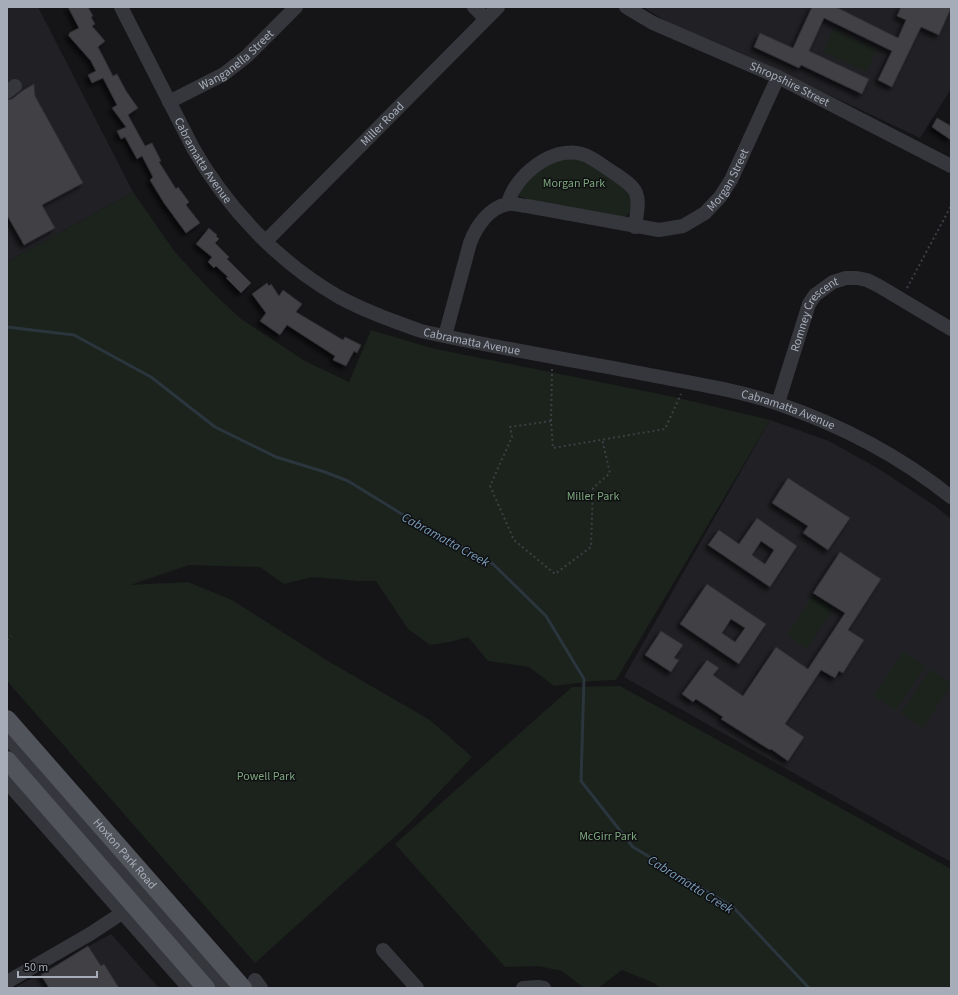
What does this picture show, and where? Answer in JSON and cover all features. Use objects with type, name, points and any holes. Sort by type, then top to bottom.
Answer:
[{"type":"main road","name":"Hoxton Park Road","points":[[7,719],[253,986]]},
{"type":"main road","points":[[7,760],[206,988]]},
{"type":"street","name":"Cabramatta Avenue","points":[[120,7],[169,102],[215,184],[245,220],[266,241],[293,265],[340,297],[385,318],[421,331],[722,388],[778,404],[812,416],[856,437],[889,455],[924,477],[951,498]]},
{"type":"street","name":"Wanganella Street","points":[[169,102],[224,74],[248,56],[296,7]]},
{"type":"street","points":[[474,7],[486,19]]},
{"type":"street","name":"Miller Road","points":[[266,241],[498,7]]},
{"type":"street","name":"Shropshire Street","points":[[626,7],[653,23],[778,77],[951,166]]},
{"type":"street","name":"Morgan Street","points":[[508,204],[527,206],[635,227],[659,230],[683,226],[705,213],[720,197],[731,180],[778,77]]},
{"type":"street","points":[[445,336],[474,233],[479,224],[486,216],[501,206],[508,204],[510,195],[516,185],[535,166],[547,158],[561,153],[572,152],[583,154],[620,177],[636,192],[637,203],[635,227]]},
{"type":"street","name":"Romney Crescent","points":[[778,404],[809,304],[815,295],[833,282],[846,278],[866,280],[951,329]]},
{"type":"street","points":[[7,737],[225,988]]},
{"type":"street","points":[[7,782],[189,988]]},
{"type":"street","points":[[7,982],[90,934],[122,913]]},
{"type":"street","points":[[383,950],[417,988]]},
{"type":"street","points":[[523,988],[544,988]]},
{"type":"path","points":[[901,299],[951,206]]},
{"type":"path","points":[[552,367],[553,448],[665,429],[681,394]]},
{"type":"path","points":[[552,421],[510,427],[512,437],[490,486],[514,540],[555,574],[591,547],[593,488],[610,473],[602,439]]},
{"type":"path","points":[[7,640],[11,636]]},
{"type":"shaded area","points":[[7,7],[38,7],[133,192],[7,262]]},
{"type":"shaded area","points":[[643,7],[951,7],[951,89],[920,138],[741,53],[669,23]]},
{"type":"shaded area","points":[[770,420],[829,441],[879,469],[935,506],[951,519],[951,862],[624,677]]},
{"type":"shaded area","points":[[111,934],[159,988],[14,988]]},
{"type":"green space","points":[[833,29],[876,50],[867,72],[823,52]]},
{"type":"green space","name":"Morgan Park","points":[[561,157],[587,160],[630,190],[632,210],[625,217],[535,202],[519,196],[521,189],[530,178],[542,168]]},
{"type":"green space","points":[[133,192],[175,252],[212,292],[241,319],[305,361],[349,382],[371,330],[431,348],[674,397],[770,420],[616,680],[593,681],[554,686],[529,667],[488,661],[468,637],[430,645],[408,629],[376,581],[312,577],[284,584],[260,567],[189,565],[130,585],[188,582],[232,600],[328,661],[430,720],[472,757],[411,822],[255,963],[7,681],[7,262]]},
{"type":"green space","points":[[813,596],[833,609],[807,649],[787,635]]},
{"type":"green space","points":[[903,652],[926,666],[896,710],[874,696]]},
{"type":"green space","points":[[930,669],[951,683],[951,685],[923,728],[901,713]]},
{"type":"green space","name":"McGirr Park","points":[[620,686],[951,869],[951,988],[660,988],[654,983],[622,970],[598,988],[584,988],[562,971],[538,966],[505,967],[395,844],[572,687]]},
{"type":"building","points":[[68,7],[88,7],[93,16],[91,17],[95,24],[92,26],[105,41],[98,47],[113,76],[117,74],[126,91],[138,108],[128,115],[145,146],[152,143],[161,161],[159,162],[176,189],[178,187],[189,202],[186,205],[200,223],[186,233],[164,203],[150,180],[153,177],[142,156],[137,159],[125,137],[121,139],[117,131],[126,127],[112,108],[117,105],[103,78],[92,83],[88,75],[96,71],[91,61],[68,35],[79,28]]},
{"type":"building","points":[[812,7],[836,7],[898,38],[906,20],[897,16],[901,7],[951,8],[939,35],[921,27],[892,87],[878,80],[892,51],[824,18],[809,51],[869,79],[862,94],[801,65],[799,68],[754,47],[760,33],[793,48]]},
{"type":"building","points":[[34,84],[35,96],[83,183],[42,205],[55,228],[24,245],[7,215],[7,100],[12,99]]},
{"type":"building","points":[[937,118],[951,126],[951,140],[932,127]]},
{"type":"building","points":[[209,228],[217,235],[216,236],[219,239],[215,243],[229,257],[227,259],[251,283],[241,293],[226,278],[228,277],[216,266],[214,268],[208,262],[212,257],[196,244]]},
{"type":"building","points":[[267,283],[269,286],[271,284],[279,296],[283,290],[302,304],[296,312],[343,340],[345,337],[361,345],[357,353],[354,351],[346,366],[333,360],[335,356],[287,325],[280,335],[260,321],[266,313],[252,294]]},
{"type":"building","points":[[788,478],[850,518],[828,550],[803,533],[808,526],[772,503]]},
{"type":"building","points":[[757,518],[797,546],[770,587],[708,545],[719,530],[739,544]],"holes":[[[761,541],[774,550],[765,564],[752,555]]]},
{"type":"building","points":[[840,552],[881,579],[848,630],[864,640],[843,673],[839,671],[835,678],[821,670],[785,724],[804,737],[788,761],[721,719],[723,717],[696,699],[693,702],[682,694],[707,660],[719,668],[713,675],[743,696],[776,647],[808,669],[845,613],[813,593]]},
{"type":"building","points":[[707,584],[766,624],[739,664],[680,624]],"holes":[[[731,619],[745,628],[735,642],[722,633]]]},
{"type":"building","points":[[661,631],[683,645],[674,658],[679,660],[671,672],[645,655]]},
{"type":"building","points":[[88,946],[101,966],[104,964],[119,988],[49,988],[41,975]]},
{"type":"waterway","name":"Cabramatta Creek","points":[[7,327],[74,335],[151,377],[215,427],[276,457],[325,472],[348,481],[410,519],[493,564],[546,616],[584,679],[581,781],[633,847],[733,907],[809,988]]},
{"type":"park label","name":"Miller Park","points":[[593,496]]},
{"type":"park label","name":"Powell Park","points":[[266,776]]}]
